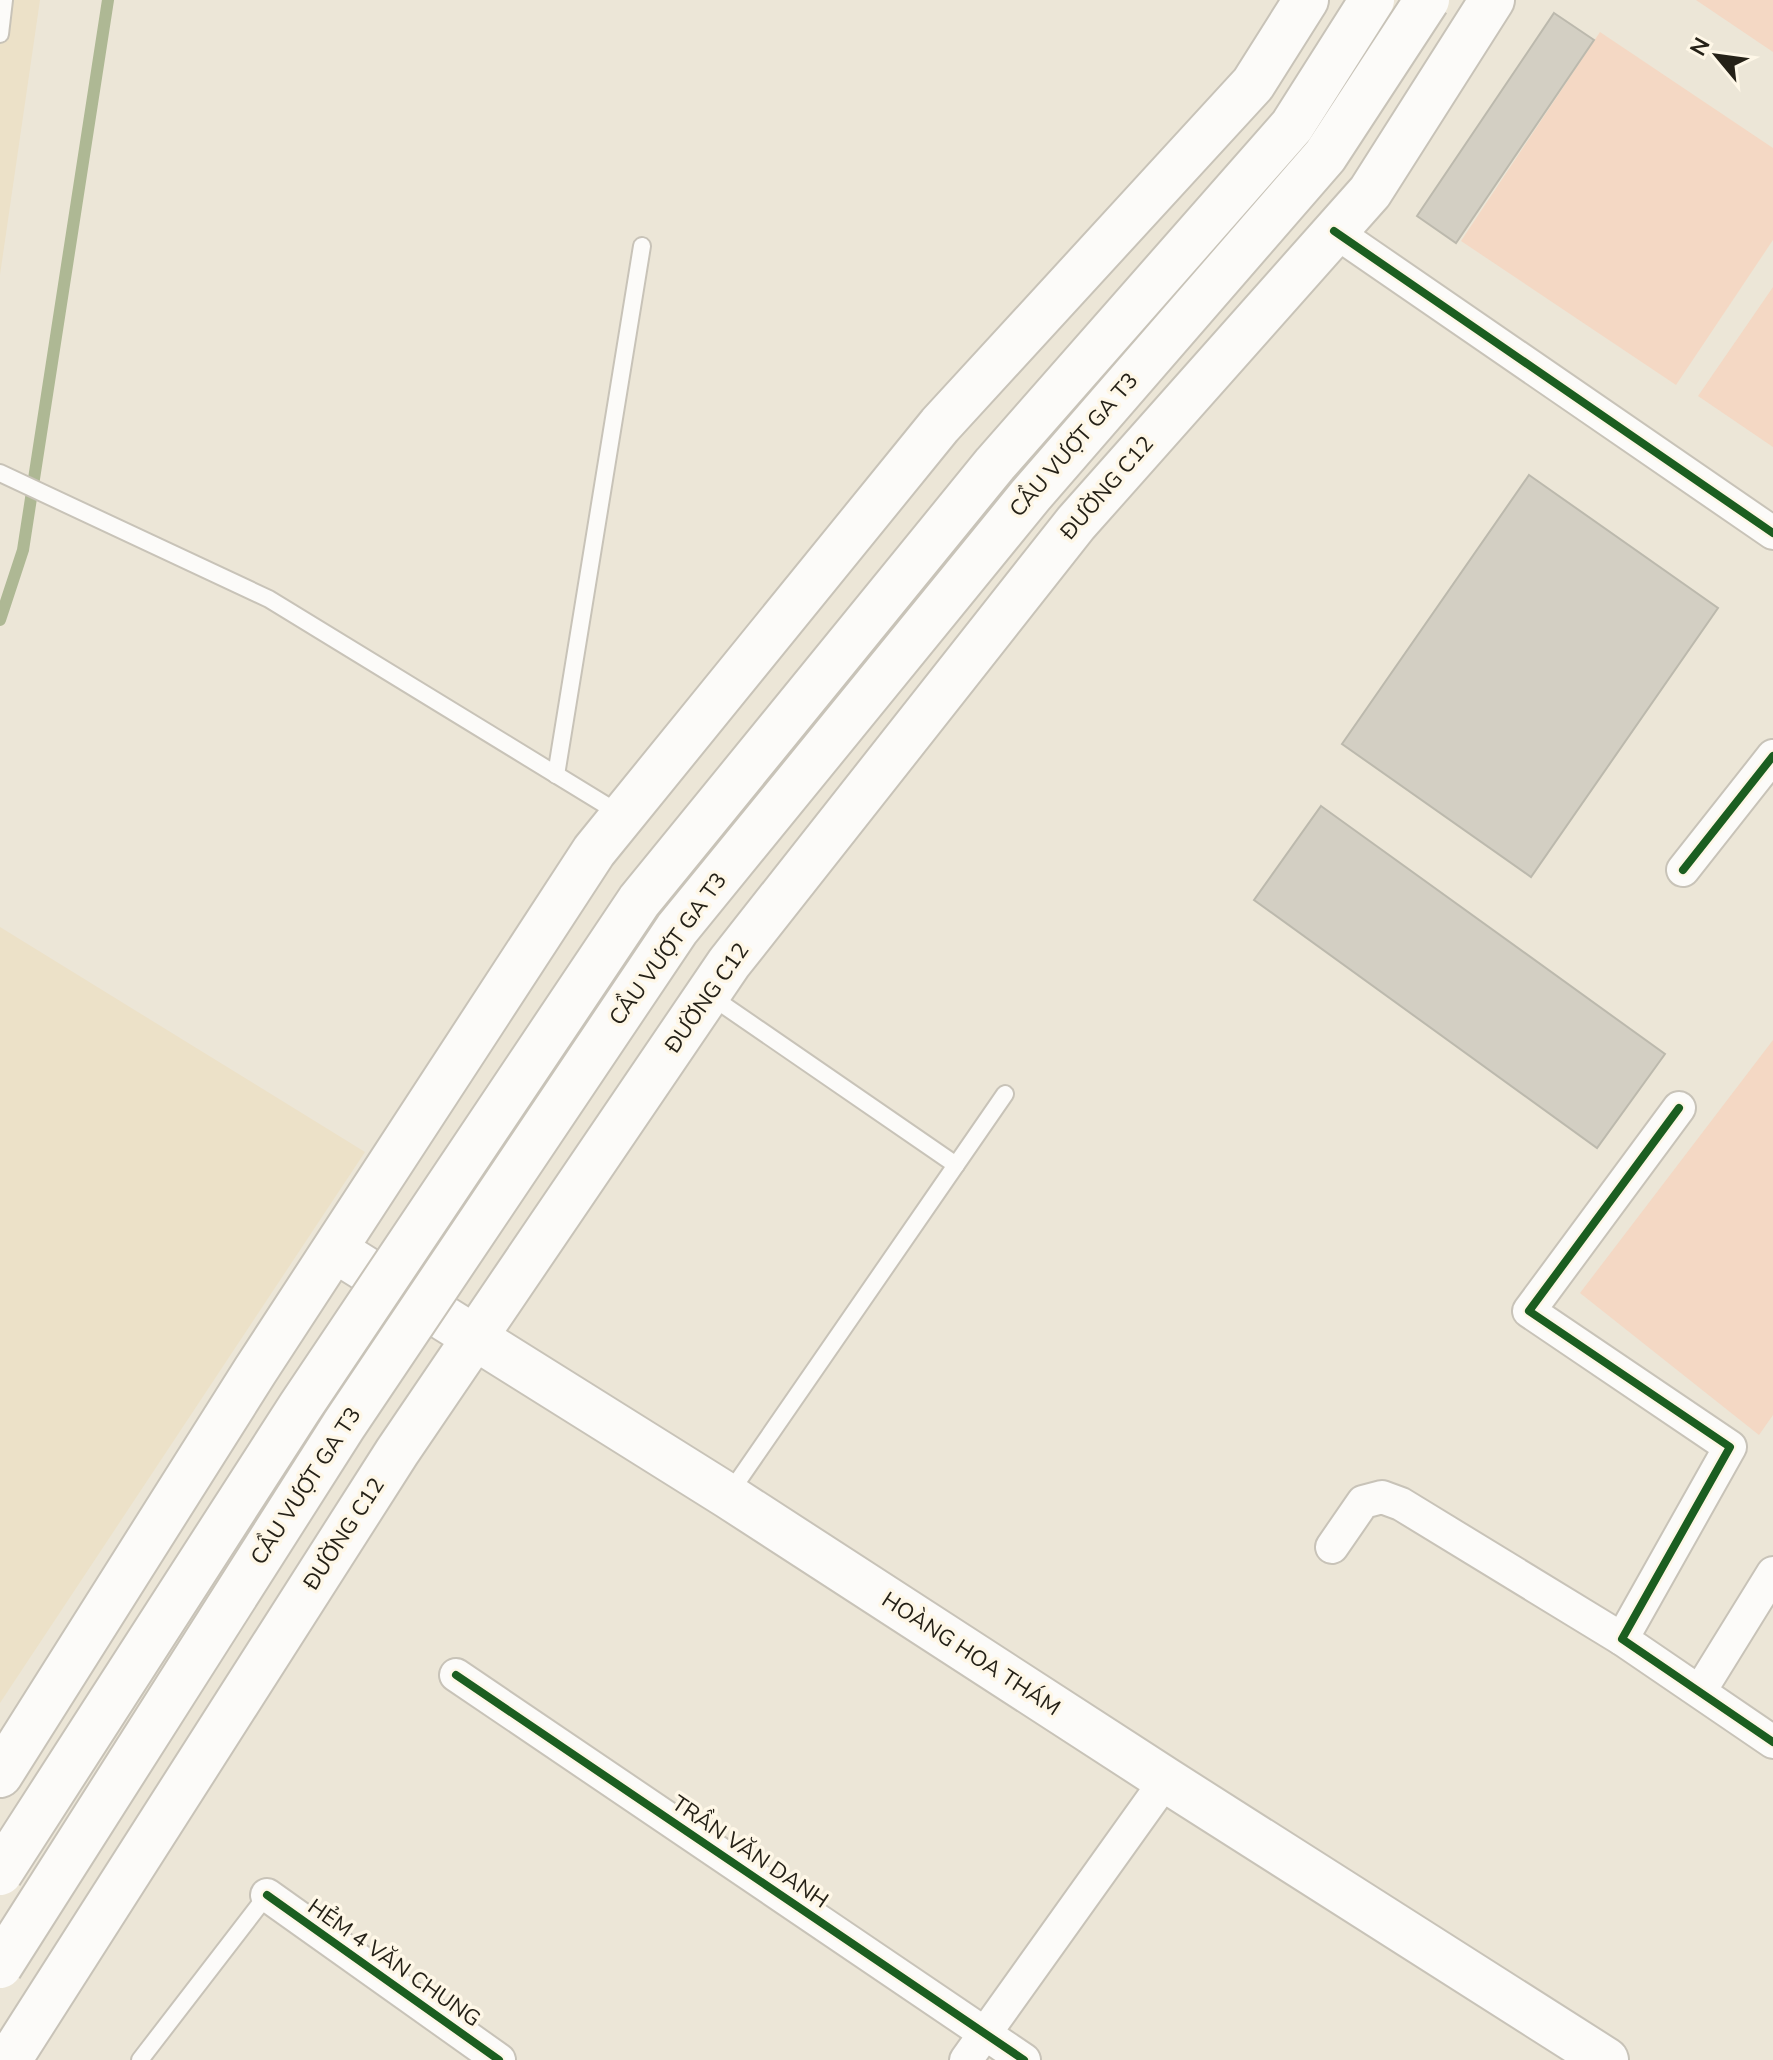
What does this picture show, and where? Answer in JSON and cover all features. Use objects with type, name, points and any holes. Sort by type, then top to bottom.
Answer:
[{"type":"main road","points":[[0,1775],[246,1384],[594,851],[940,425],[1253,84],[1306,0]]},
{"type":"main road","name":"CẦU VƯỢT GA T3","points":[[0,1873],[300,1407],[639,901],[995,464],[1292,126],[1372,0]]},
{"type":"main road","name":"CẦU VƯỢT GA T3","points":[[0,1966],[344,1425],[677,929],[1030,496],[1325,156],[1427,0]]},
{"type":"main road","name":"ĐƯỜNG C12","points":[[9,2060],[389,1465],[729,963],[1076,523],[1370,192],[1492,0]]},
{"type":"main road","name":"HOÀNG HOA THÁM","points":[[335,1250],[728,1496],[1606,2060]]},
{"type":"street","points":[[1334,231],[1773,533]]},
{"type":"street","points":[[1683,870],[1773,756]]},
{"type":"street","points":[[1622,1639],[1730,1447],[1529,1311],[1679,1108]]},
{"type":"street","points":[[1332,1547],[1363,1502],[1382,1497],[1401,1504],[1622,1639],[1773,1742]]},
{"type":"street","points":[[1700,1691],[1773,1573]]},
{"type":"street","name":"TRẦN VĂN DANH","points":[[456,1675],[1024,2060]]},
{"type":"street","points":[[966,2060],[1166,1780]]},
{"type":"street","name":"HẺM 4 VĂN CHUNG","points":[[267,1895],[499,2060]]},
{"type":"lane","points":[[0,34],[4,0]]},
{"type":"lane","points":[[556,775],[642,246]]},
{"type":"lane","points":[[7,476],[269,599],[623,816]]},
{"type":"lane","points":[[708,995],[956,1165]]},
{"type":"lane","points":[[728,1496],[1005,1094]]},
{"type":"lane","points":[[140,2060],[267,1895]]},
{"type":"shaded area","points":[[0,0],[40,0],[0,275]]},
{"type":"shaded area","points":[[1696,0],[1773,0],[1773,52]]},
{"type":"shaded area","points":[[1600,32],[1773,148],[1773,240],[1676,385],[1461,241]]},
{"type":"shaded area","points":[[1773,287],[1773,447],[1698,396]]},
{"type":"shaded area","points":[[0,927],[365,1152],[0,1703]]},
{"type":"shaded area","points":[[1773,1040],[1773,1415],[1759,1435],[1580,1293]]},
{"type":"building","points":[[1554,13],[1594,40],[1456,243],[1417,216]]},
{"type":"building","points":[[1529,475],[1718,608],[1531,877],[1342,744]]},
{"type":"building","points":[[1321,806],[1665,1054],[1597,1148],[1254,900]]},
{"type":"waterway","points":[[0,620],[23,550],[108,0]]},
{"type":"cycle path","points":[[1334,231],[1773,533]]},
{"type":"cycle path","points":[[1683,870],[1773,756]]},
{"type":"cycle path","points":[[1679,1108],[1529,1311],[1730,1447],[1622,1639],[1773,1742]]},
{"type":"cycle path","points":[[456,1675],[1024,2060]]},
{"type":"cycle path","points":[[267,1895],[499,2060]]}]
